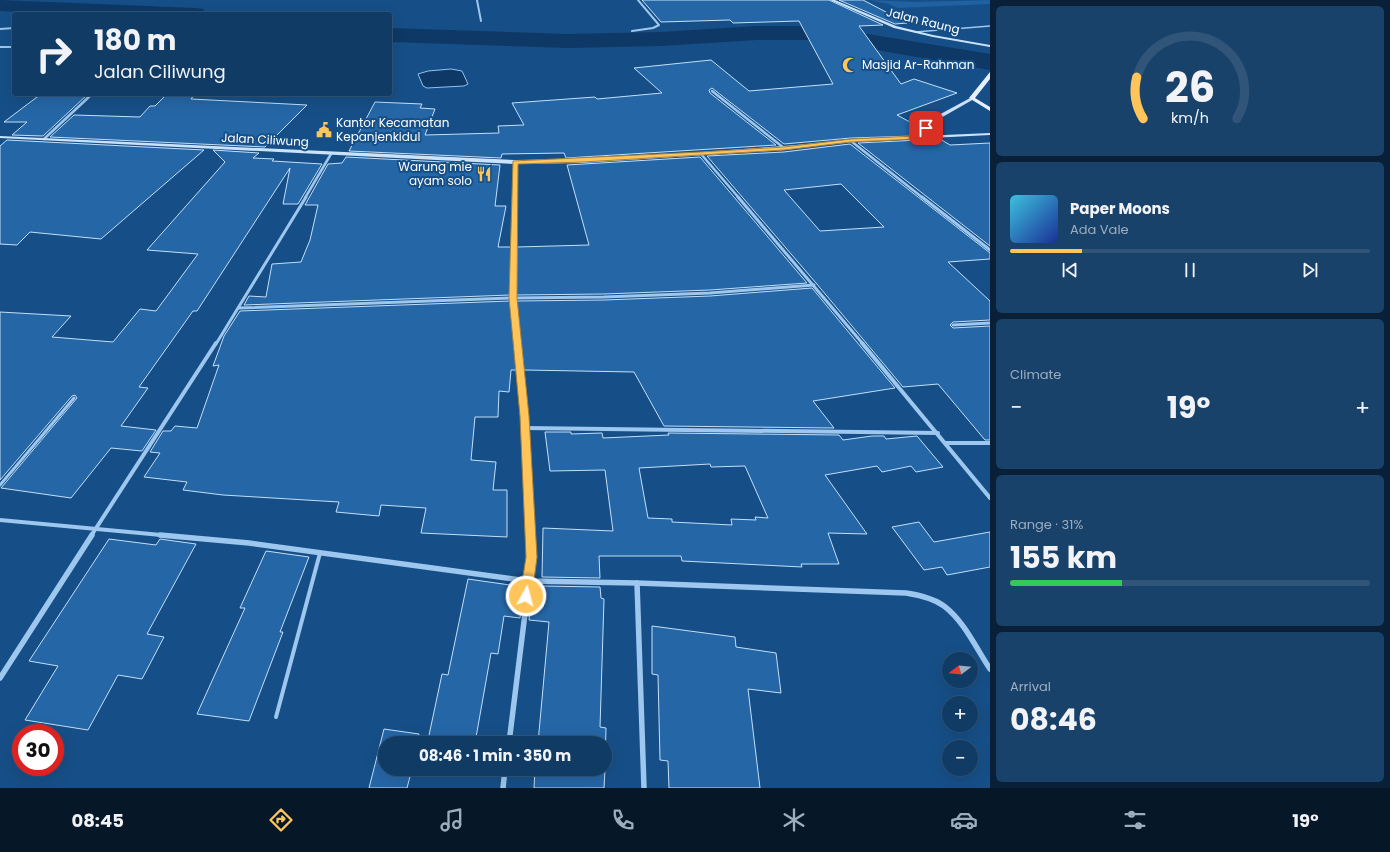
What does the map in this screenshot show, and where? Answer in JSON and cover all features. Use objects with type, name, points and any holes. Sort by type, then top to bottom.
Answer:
[{"type":"main road","name":"Jalan Raung","points":[[832,0],[882,23],[913,32],[990,46]]},
{"type":"main road","points":[[916,138],[937,118],[972,98],[990,75]]},
{"type":"main road","points":[[972,98],[989,108]]},
{"type":"main road","name":"Jalan Ciliwung","points":[[0,137],[515,162],[583,161],[784,148],[851,141],[990,134]]},
{"type":"street","points":[[477,0],[481,21]]},
{"type":"street","points":[[632,31],[653,28],[659,25],[638,0]]},
{"type":"street","points":[[0,29],[12,28]]},
{"type":"street","points":[[0,47],[12,47]]},
{"type":"street","points":[[712,91],[784,148]]},
{"type":"street","points":[[44,138],[90,96]]},
{"type":"street","points":[[851,141],[990,250]]},
{"type":"street","points":[[0,678],[239,308],[331,154]]},
{"type":"street","points":[[701,154],[814,285],[938,433],[990,498]]},
{"type":"street","points":[[509,736],[532,557],[525,428],[513,298],[515,162]]},
{"type":"street","points":[[239,308],[513,298],[710,293],[814,285]]},
{"type":"street","points":[[953,325],[990,323]]},
{"type":"street","points":[[525,428],[938,433]]},
{"type":"street","points":[[946,443],[990,443]]},
{"type":"street","points":[[0,520],[249,544],[528,581],[637,583],[906,593],[919,595],[945,607],[955,617],[990,669]]},
{"type":"street","points":[[637,583],[644,788]]},
{"type":"street","points":[[503,788],[504,776]]},
{"type":"lane","points":[[913,32],[990,26]]},
{"type":"lane","points":[[0,485],[74,398]]},
{"type":"lane","points":[[276,717],[320,553]]},
{"type":"shaded area","points":[[869,0],[916,2],[990,0],[990,4],[898,8],[889,4]]},
{"type":"shaded area","points":[[451,69],[462,71],[468,84],[464,86],[427,88],[423,86],[418,74],[428,71]]},
{"type":"building","points":[[642,0],[829,0],[883,25],[859,26],[901,84],[914,79],[957,93],[897,115],[921,128],[914,136],[851,138],[784,144],[712,88],[709,90],[710,93],[776,145],[566,158],[564,153],[502,154],[501,158],[349,151],[375,102],[422,104],[420,108],[435,109],[425,135],[499,133],[498,126],[524,125],[512,103],[595,97],[597,99],[662,93],[634,68],[711,60],[749,91],[833,84],[799,21],[733,23],[730,20],[661,22]]},
{"type":"building","points":[[839,0],[863,0],[907,23],[895,24]]},
{"type":"building","points":[[38,96],[86,96],[43,136],[12,135],[27,122],[4,122]]},
{"type":"building","points":[[165,96],[193,96],[191,99],[307,105],[265,147],[50,137],[74,115],[140,117],[150,106],[155,106]]},
{"type":"building","points":[[940,139],[950,145],[990,143],[990,246],[858,143]]},
{"type":"building","points":[[7,140],[204,150],[101,239],[30,232],[17,245],[0,244],[0,146]]},
{"type":"building","points":[[850,144],[990,253],[990,259],[948,262],[990,301],[990,320],[953,322],[950,325],[953,328],[990,326],[990,440],[985,440],[938,384],[903,387],[707,156],[784,152]],"holes":[[[841,184],[884,227],[820,231],[784,190]]]},
{"type":"building","points":[[213,150],[259,153],[253,158],[274,159],[272,161],[322,164],[298,204],[283,204],[290,168],[197,311],[193,311],[139,387],[148,388],[121,426],[156,430],[142,451],[111,448],[71,498],[1,488],[77,398],[75,395],[72,396],[0,480],[0,312],[71,316],[52,337],[113,342],[140,309],[156,311],[198,254],[147,250],[225,162]]},
{"type":"building","points":[[346,157],[500,165],[495,206],[506,206],[498,247],[511,247],[510,295],[244,305],[249,296],[266,297],[272,264],[301,262],[310,240],[318,205],[305,205],[328,164],[342,163]]},
{"type":"building","points":[[700,157],[807,283],[710,290],[604,294],[516,295],[517,247],[589,245],[567,165]]},
{"type":"building","points":[[812,288],[895,388],[813,401],[834,428],[664,426],[634,372],[524,370],[516,301],[604,300],[710,296]]},
{"type":"building","points":[[510,301],[517,370],[511,370],[509,392],[499,391],[498,417],[475,417],[471,460],[496,462],[493,490],[507,490],[507,537],[421,533],[426,508],[381,505],[379,516],[336,512],[339,502],[223,495],[183,490],[187,482],[144,477],[160,453],[150,452],[163,431],[171,431],[175,426],[197,428],[219,365],[213,366],[224,336],[240,311]]},
{"type":"building","points":[[545,432],[571,432],[571,434],[602,433],[603,438],[669,435],[668,433],[839,435],[843,440],[872,436],[884,436],[886,439],[917,436],[943,467],[916,472],[911,466],[882,472],[877,466],[825,475],[867,534],[828,533],[839,564],[801,564],[802,567],[682,561],[681,556],[599,556],[600,578],[542,577],[543,528],[613,531],[605,470],[550,471]],"holes":[[[710,464],[711,467],[745,466],[768,518],[755,517],[756,520],[731,519],[732,525],[672,522],[672,519],[648,518],[639,468]]]},
{"type":"building","points":[[919,522],[934,542],[990,532],[990,567],[947,575],[942,567],[924,570],[892,527]]},
{"type":"building","points":[[109,539],[156,545],[160,539],[196,544],[147,634],[164,637],[142,679],[118,675],[88,730],[64,726],[64,724],[50,724],[25,720],[58,666],[29,661]]},
{"type":"building","points":[[266,551],[309,557],[280,632],[283,632],[249,721],[197,714],[245,608],[240,608]]},
{"type":"building","points":[[468,579],[524,587],[520,618],[504,616],[498,654],[491,653],[476,736],[429,736],[442,674],[448,675]]},
{"type":"building","points":[[542,586],[600,587],[601,598],[604,599],[600,727],[606,728],[606,736],[539,736],[549,622],[529,620],[532,588],[542,589]]},
{"type":"building","points":[[652,626],[735,637],[736,647],[776,653],[781,693],[748,689],[760,788],[669,788],[668,761],[660,760],[658,675],[652,674]]},
{"type":"building","points":[[384,729],[419,734],[419,736],[382,736]]},
{"type":"building","points":[[378,753],[378,776],[410,776],[407,788],[369,788]]},
{"type":"building","points":[[535,776],[605,776],[604,788],[534,788]]},
{"type":"waterway","points":[[0,5],[152,12]]},
{"type":"waterway","points":[[392,35],[568,41],[661,39],[757,33],[809,33],[837,36],[990,62]]},
{"type":"place","name":"Masjid Ar-Rahman","points":[[850,65]]},
{"type":"place","name":"Kantor Kecamatan Kepanjenkidul","points":[[324,130]]},
{"type":"place","name":"Warung mie ayam solo","points":[[484,174]]},
{"type":"route","points":[[526,596],[532,557],[525,416],[513,298],[515,162],[583,161],[701,154],[851,141],[916,138],[926,128]]}]
